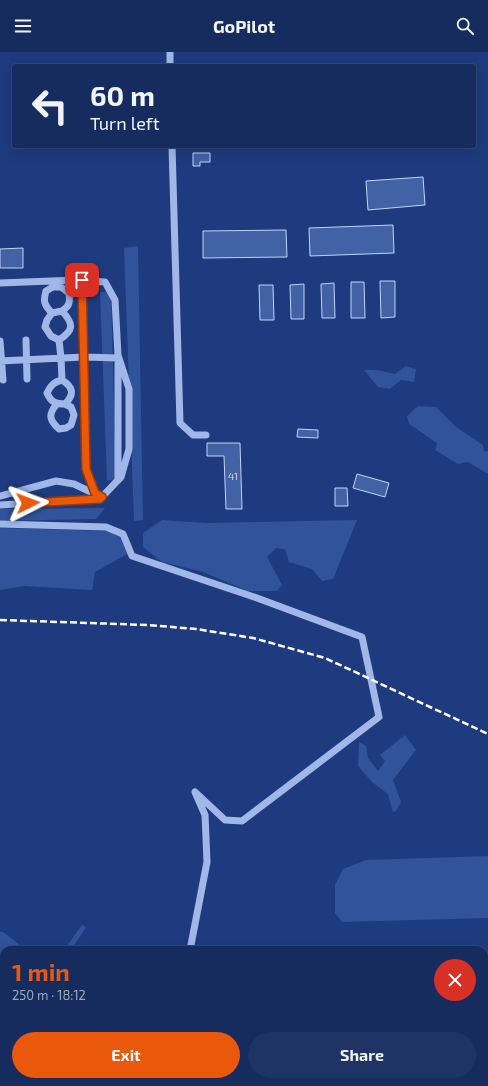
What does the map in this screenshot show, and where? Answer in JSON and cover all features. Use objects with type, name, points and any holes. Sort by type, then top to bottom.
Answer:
[{"type":"lane","points":[[170,52],[170,64]]},
{"type":"lane","points":[[172,148],[180,423],[193,436],[206,435]]},
{"type":"lane","points":[[82,280],[86,469],[95,493]]},
{"type":"lane","points":[[0,283],[82,280],[105,282],[115,300],[118,356],[118,481]]},
{"type":"lane","points":[[52,313],[46,307],[44,300],[46,290],[53,287],[61,287],[69,293],[70,303],[67,308],[62,311],[52,313],[47,320],[45,327],[51,336],[59,340]]},
{"type":"lane","points":[[59,340],[67,334],[71,325],[70,319],[62,311]]},
{"type":"lane","points":[[26,340],[27,379]]},
{"type":"lane","points":[[59,340],[62,380]]},
{"type":"lane","points":[[0,341],[3,380]]},
{"type":"lane","points":[[1,361],[118,356]]},
{"type":"lane","points":[[0,505],[100,499],[121,478],[129,449],[129,389],[118,356]]},
{"type":"lane","points":[[62,380],[69,384],[72,392],[70,399],[61,404],[50,400],[48,392],[50,386],[55,382],[62,380]]},
{"type":"lane","points":[[0,496],[56,481],[74,484],[102,497]]},
{"type":"lane","points":[[0,524],[106,527],[123,534],[132,556],[257,598],[362,637],[379,717],[242,821],[225,820],[195,792],[205,815],[206,862],[191,946]]},
{"type":"shaded area","points":[[138,246],[143,520],[134,521],[124,248]]},
{"type":"shaded area","points":[[111,291],[116,479],[107,481],[100,292]]},
{"type":"shaded area","points":[[406,366],[416,369],[414,382],[401,380],[390,389],[378,387],[364,370],[377,370],[395,374]]},
{"type":"shaded area","points":[[418,406],[436,407],[456,427],[483,445],[484,452],[488,451],[488,474],[468,462],[458,464],[435,450],[437,443],[409,424],[407,416]]},
{"type":"shaded area","points":[[105,508],[96,519],[0,521],[0,509]]},
{"type":"shaded area","points":[[162,520],[207,523],[357,520],[333,579],[322,581],[312,569],[289,562],[285,549],[276,548],[267,557],[282,585],[277,591],[248,591],[203,572],[162,562],[143,547],[143,533]]},
{"type":"shaded area","points":[[0,528],[115,531],[128,543],[129,553],[95,572],[92,590],[24,586],[0,590]]},
{"type":"shaded area","points":[[405,735],[416,750],[393,780],[401,802],[396,811],[393,812],[388,794],[372,782],[358,766],[359,742],[366,746],[368,758],[378,771],[385,761],[380,755]]},
{"type":"shaded area","points":[[488,856],[488,918],[342,922],[335,913],[335,885],[343,869],[366,860]]},
{"type":"shaded area","points":[[82,925],[86,927],[74,946],[67,946]]},
{"type":"shaded area","points":[[0,932],[3,932],[20,946],[0,946]]},
{"type":"building","points":[[193,153],[210,153],[210,162],[200,162],[200,166],[193,166]]},
{"type":"building","points":[[423,177],[425,205],[368,210],[366,181]]},
{"type":"building","points":[[393,225],[394,253],[310,256],[309,228]]},
{"type":"building","points":[[286,230],[287,257],[203,258],[203,231]]},
{"type":"building","points":[[23,248],[23,268],[0,268],[0,249]]},
{"type":"building","points":[[380,281],[395,281],[395,317],[381,318]]},
{"type":"building","points":[[351,282],[364,282],[365,318],[351,318]]},
{"type":"building","points":[[334,283],[335,318],[322,318],[321,284]]},
{"type":"building","points":[[304,284],[304,319],[291,319],[290,285]]},
{"type":"building","points":[[259,285],[273,285],[274,320],[260,320]]},
{"type":"building","points":[[298,429],[318,430],[318,438],[297,437]]},
{"type":"building","points":[[207,443],[240,443],[242,509],[226,509],[224,456],[207,456]]},
{"type":"building","points":[[357,474],[389,483],[385,497],[353,488]]},
{"type":"building","points":[[335,488],[347,488],[348,506],[335,506]]},
{"type":"railway","points":[[0,620],[148,625],[196,629],[253,638],[325,658],[488,734]]},
{"type":"route","points":[[28,503],[100,499],[102,497],[95,493],[86,469],[82,280]]}]
